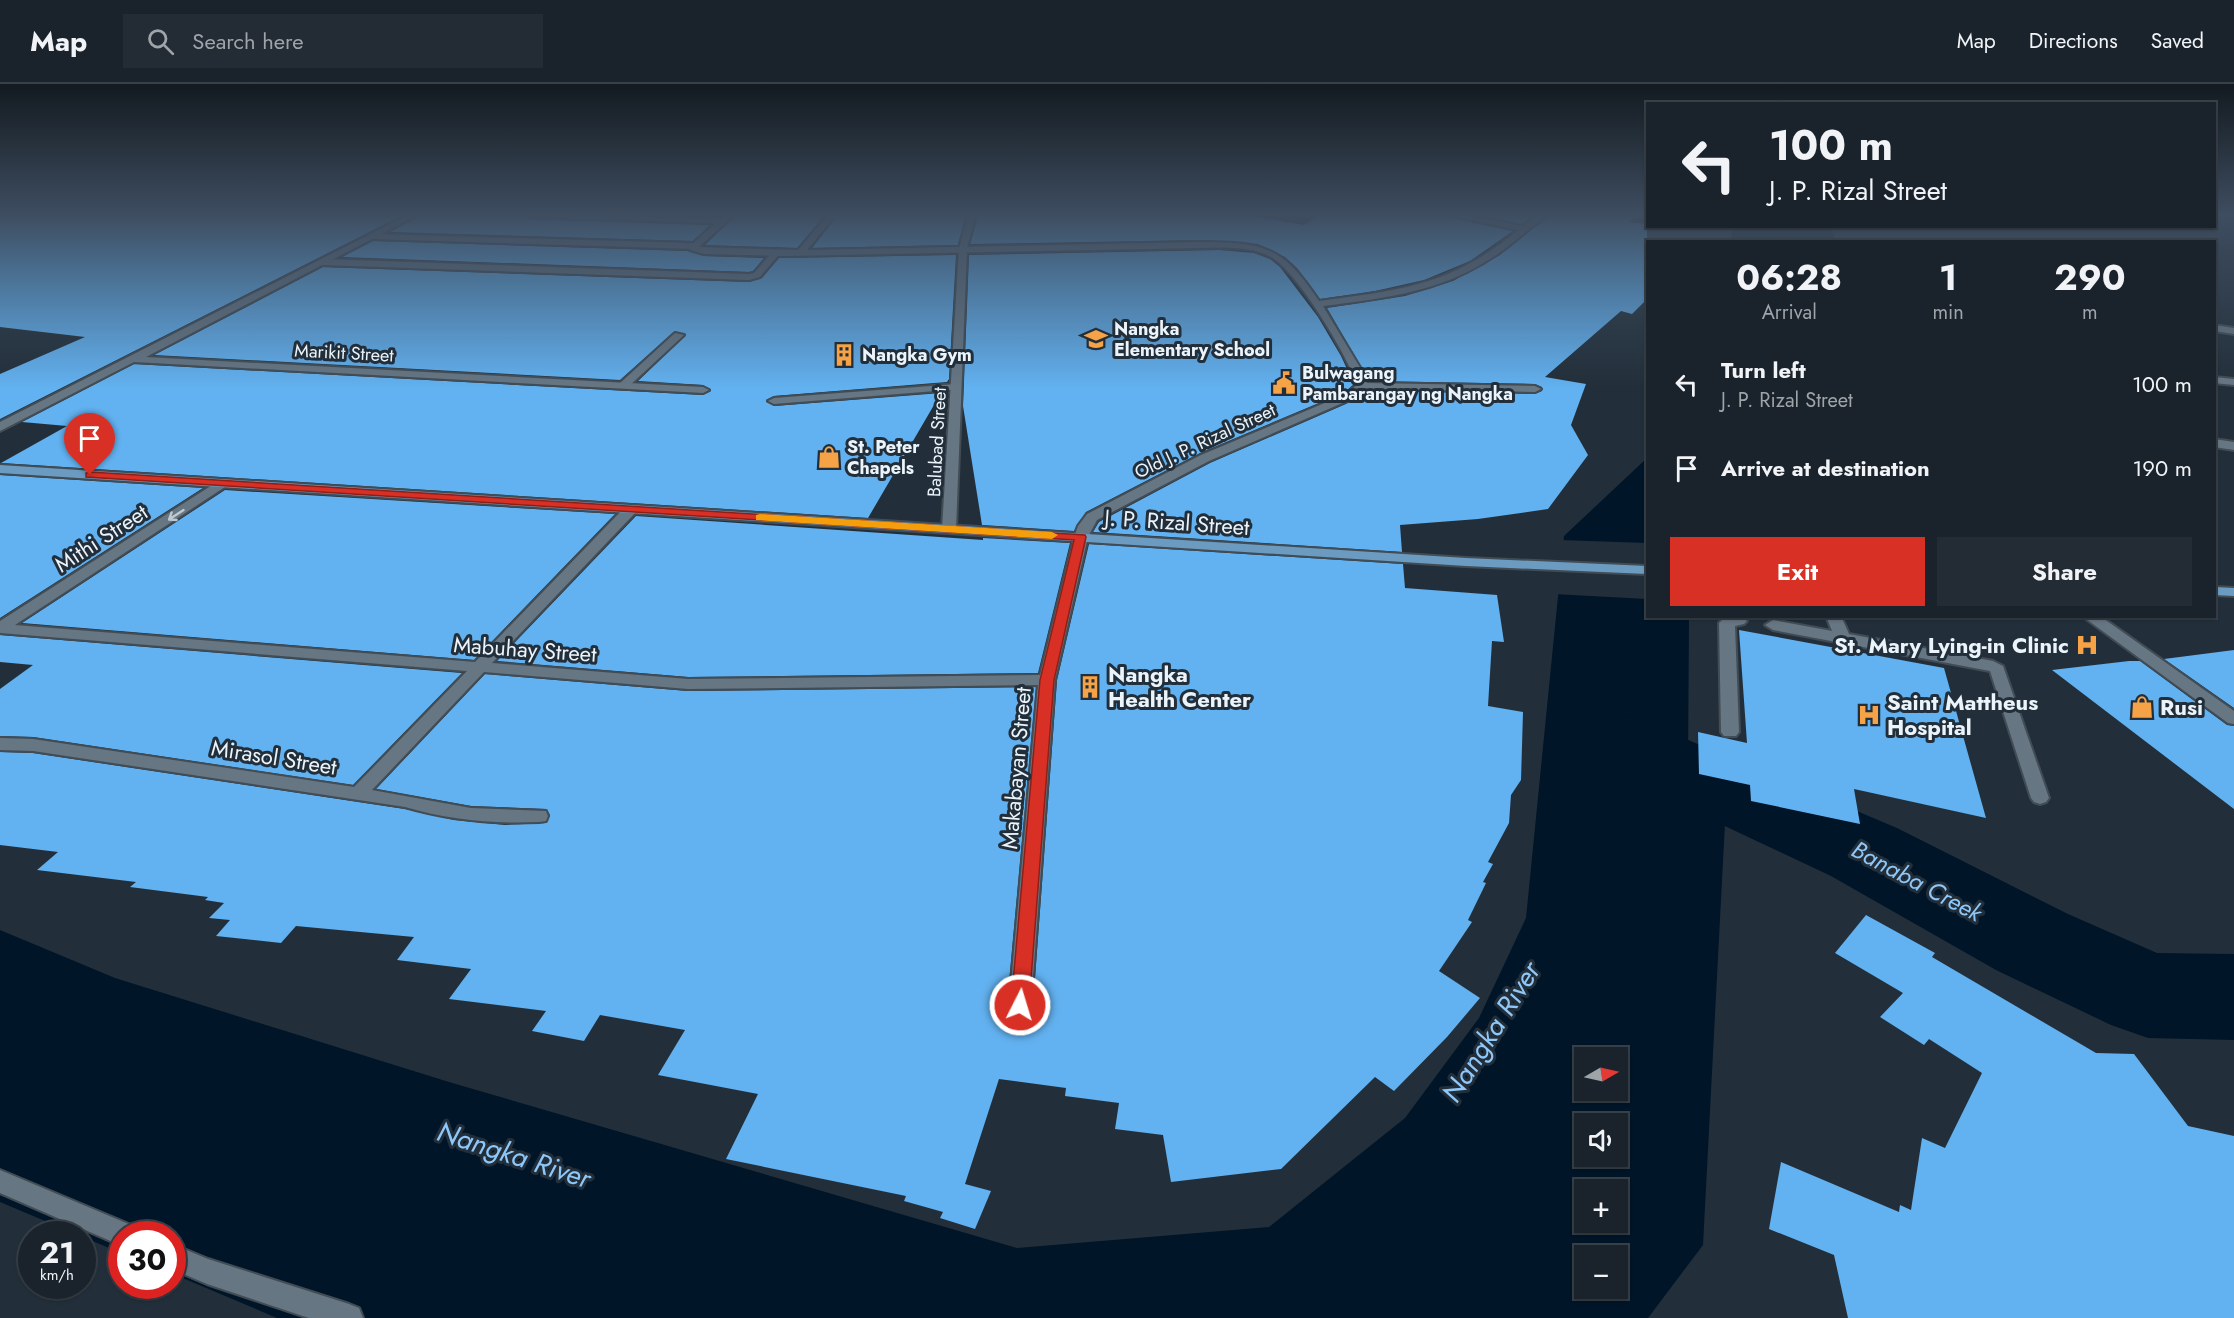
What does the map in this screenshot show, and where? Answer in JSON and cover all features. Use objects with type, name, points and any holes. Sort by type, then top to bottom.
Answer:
[{"type":"main road","name":"J. P. Rizal Street","points":[[0,469],[1488,563],[1646,570]]},
{"type":"main road","points":[[2216,591],[2234,592]]},
{"type":"street","points":[[0,427],[301,273]]},
{"type":"street","points":[[623,273],[749,277],[759,273]]},
{"type":"street","name":"Balubad Street","points":[[949,529],[962,273]]},
{"type":"street","points":[[1293,273],[1317,304],[1359,374],[1363,386],[1535,390]]},
{"type":"street","points":[[1317,304],[1405,292],[1450,279],[1461,273]]},
{"type":"street","points":[[2216,328],[2234,331]]},
{"type":"street","points":[[623,386],[679,335]]},
{"type":"street","name":"Marikit Street","points":[[132,359],[703,390]]},
{"type":"street","points":[[2216,380],[2234,382]]},
{"type":"street","name":"Old J. P. Rizal Street","points":[[1081,537],[1085,526],[1102,510],[1205,458],[1350,396],[1363,386]]},
{"type":"street","points":[[774,401],[956,387]]},
{"type":"street","points":[[2216,443],[2234,446]]},
{"type":"street","name":"Mithi Street","points":[[0,628],[225,483]]},
{"type":"street","points":[[357,795],[632,509]]},
{"type":"street","name":"Makabayan Street","points":[[1020,1005],[1047,680],[1081,537]]},
{"type":"street","points":[[1834,618],[1844,637]]},
{"type":"street","points":[[2092,618],[2234,719]]},
{"type":"street","points":[[1730,732],[1727,623],[1739,621]]},
{"type":"street","points":[[1773,625],[1993,666],[1997,669],[2040,798]]},
{"type":"street","name":"Mabuhay Street","points":[[0,628],[478,669],[688,684],[1047,680]]},
{"type":"street","name":"Mirasol Street","points":[[0,744],[44,747],[405,801],[458,814],[492,817],[539,816]]},
{"type":"street","points":[[0,1181],[108,1228]]},
{"type":"street","points":[[186,1262],[349,1318]]},
{"type":"water","name":"Nangka River","points":[[1646,459],[1646,618],[1689,618],[1688,768],[1725,823],[1703,1245],[1648,1318],[277,1318],[186,1280],[186,1221],[108,1221],[108,1248],[96,1242],[96,1221],[45,1221],[0,1202],[0,930],[115,978],[449,1082],[1017,1248],[1269,1227],[1405,1118],[1479,1018],[1526,918],[1564,536]]},
{"type":"pier","points":[[1560,540],[1646,543],[1646,599],[1554,594]]},
{"type":"building","points":[[0,273],[289,273],[0,419],[0,374],[85,337],[0,327]]},
{"type":"building","points":[[312,273],[482,273],[749,282],[762,278],[767,273],[955,273],[947,382],[774,396],[766,400],[774,406],[941,393],[868,518],[1,463],[67,426],[22,422],[134,364],[703,395],[711,391],[703,385],[638,381],[686,335],[675,331],[620,380],[154,355]]},
{"type":"building","points":[[968,273],[1284,273],[1318,317],[1341,356],[1354,384],[1345,392],[1200,453],[1086,512],[1074,531],[982,525],[963,406]]},
{"type":"building","points":[[1300,273],[1442,273],[1424,280],[1375,291],[1320,299]]},
{"type":"building","points":[[1468,273],[1646,273],[1646,300],[1632,314],[1621,311],[1545,377],[1586,384],[1571,425],[1588,455],[1548,509],[1478,519],[1400,525],[1402,552],[1093,532],[1099,522],[1210,463],[1355,400],[1367,391],[1535,394],[1542,391],[1542,387],[1535,384],[1369,381],[1327,308],[1405,296],[1453,281]]},
{"type":"building","points":[[0,475],[203,488],[0,618]]},
{"type":"building","points":[[225,490],[615,514],[474,660],[22,623]]},
{"type":"building","points":[[636,516],[983,540],[983,538],[1070,543],[1038,673],[688,677],[497,661]]},
{"type":"building","points":[[1089,544],[1403,564],[1405,588],[1497,595],[1504,642],[1492,641],[1488,706],[1523,712],[1521,780],[1511,795],[1509,823],[1488,862],[1493,864],[1468,920],[1472,922],[1439,971],[1480,998],[1447,1037],[1394,1091],[1375,1077],[1281,1169],[1171,1182],[1163,1135],[1115,1129],[1119,1103],[1065,1096],[1066,1088],[999,1079],[965,1184],[991,1191],[975,1229],[940,1218],[943,1212],[904,1201],[906,1196],[726,1159],[758,1094],[658,1075],[685,1030],[600,1015],[584,1041],[532,1031],[546,1011],[449,999],[471,969],[397,960],[414,937],[296,926],[281,943],[216,936],[230,920],[209,918],[224,903],[205,900],[208,897],[130,887],[136,882],[37,870],[58,852],[0,845],[0,752],[33,753],[405,809],[454,820],[505,825],[546,823],[550,815],[546,809],[471,806],[376,789],[485,674],[688,691],[1036,687],[1007,1005],[1011,1013],[1021,1016],[1029,1013],[1033,1005],[1057,680]]},
{"type":"building","points":[[1739,630],[1944,668],[1986,818],[1854,789],[1860,824],[1751,801],[1750,785],[1699,774],[1698,732],[1747,743]]},
{"type":"building","points":[[0,635],[462,673],[353,785],[33,737],[0,736],[0,689],[33,665],[0,662]]},
{"type":"building","points":[[2234,650],[2234,708],[2164,659]]},
{"type":"building","name":"Rusi","points":[[2140,661],[2227,725],[2234,726],[2234,809],[2052,670]]},
{"type":"building","points":[[1866,915],[1935,953],[1932,957],[2096,1053],[2134,1054],[2188,1126],[2234,1136],[2234,1318],[1848,1318],[1834,1255],[1769,1229],[1781,1162],[1899,1212],[1900,1205],[1911,1210],[1922,1138],[1945,1148],[1982,1073],[1929,1039],[1924,1045],[1880,1017],[1903,993],[1835,953]]},
{"type":"waterway","name":"Banaba Creek","points":[[1606,737],[1864,852],[2032,942],[2148,995],[2234,997]]},
{"type":"slow traffic","points":[[760,517],[1052,535]]},
{"type":"place","name":"Nangka Elementary School","points":[[1096,339]]},
{"type":"place","name":"Nangka Gym","points":[[844,355]]},
{"type":"place","name":"Bulwagang Pambarangay ng Nangka","points":[[1284,383]]},
{"type":"place","name":"St. Peter Chapels","points":[[829,457]]},
{"type":"place","name":"St. Mary Lying-in Clinic","points":[[2087,645]]},
{"type":"place","name":"Nangka Health Center","points":[[1090,687]]},
{"type":"place","name":"Rusi","points":[[2142,707]]},
{"type":"place","name":"Saint Mattheus Hospital","points":[[1869,715]]},
{"type":"route","points":[[90,475],[1081,537],[1047,680],[1020,1005]]}]
